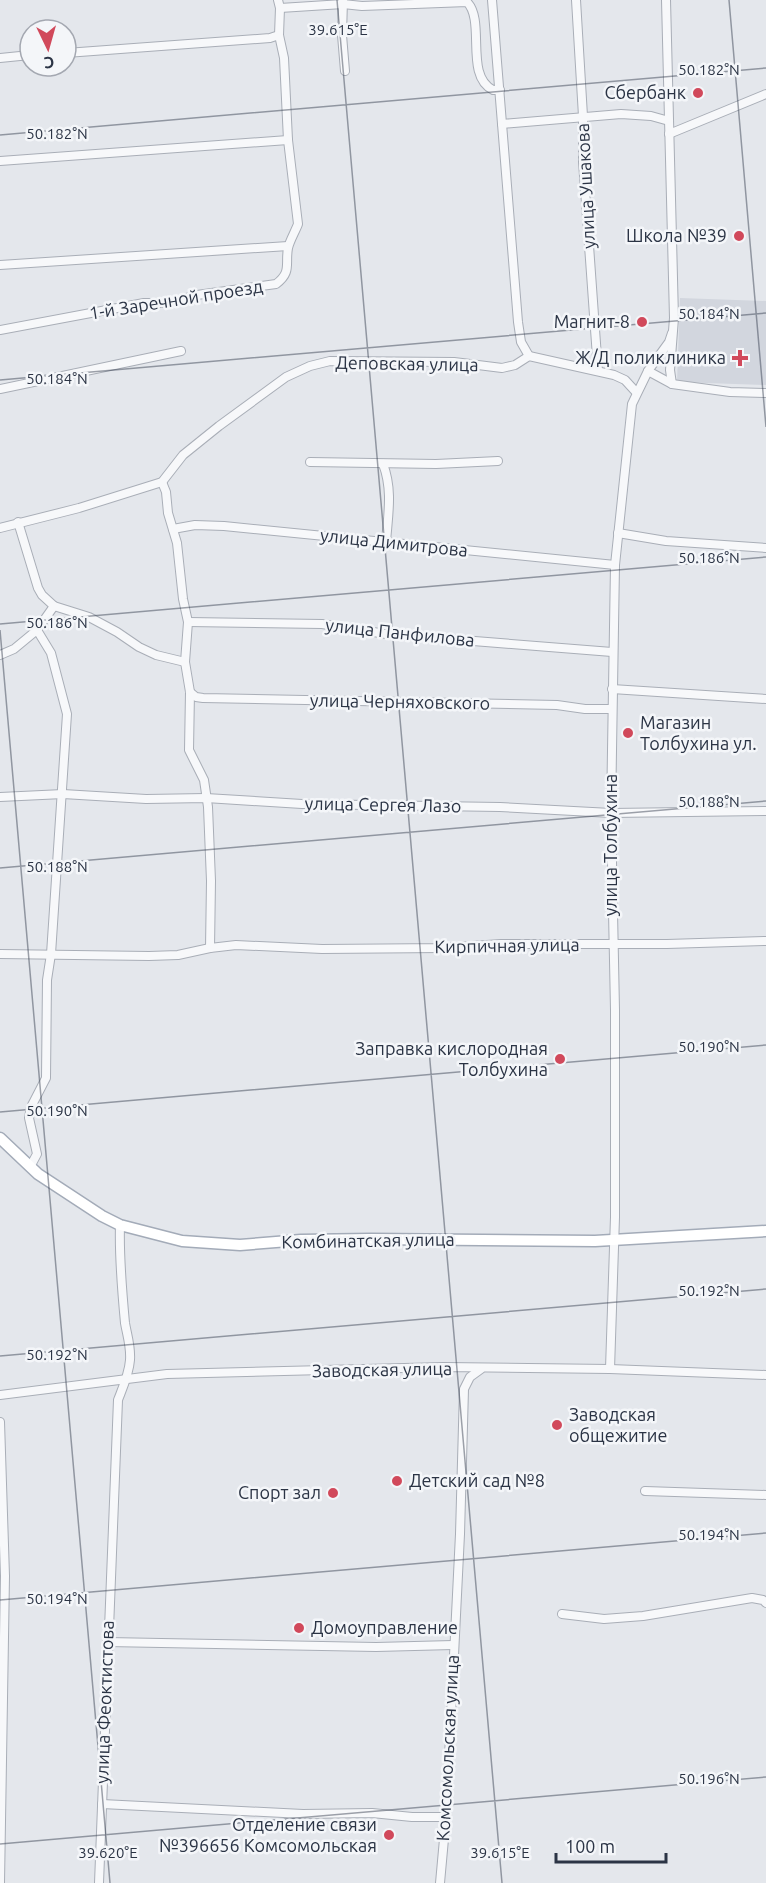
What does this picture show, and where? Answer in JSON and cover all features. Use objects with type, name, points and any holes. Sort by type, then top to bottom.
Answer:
[{"type":"main road","name":"Комбинатская улица","points":[[0,1138],[30,1167],[102,1216],[120,1225],[182,1241],[240,1245],[301,1240],[380,1239],[595,1241],[766,1231]]},
{"type":"street","points":[[492,0],[521,342],[529,356],[614,375],[625,380],[636,392]]},
{"type":"street","name":"улица Ушакова","points":[[576,0],[583,116],[583,162],[598,371]]},
{"type":"street","name":"улица Толбухина","points":[[666,0],[674,318],[670,370],[672,384]]},
{"type":"street","points":[[279,4],[343,2],[362,6],[467,2],[474,13],[476,53],[483,82],[488,88],[500,90]]},
{"type":"street","points":[[343,2],[342,35],[345,70]]},
{"type":"street","name":"1-й Заречной проезд","points":[[0,330],[144,303],[168,303],[197,295],[276,284],[284,278],[288,265],[288,246],[298,224],[288,140],[284,57],[279,35],[279,4]]},
{"type":"street","points":[[78,52],[270,38],[279,35]]},
{"type":"street","points":[[0,58],[18,56]]},
{"type":"street","points":[[669,134],[766,94]]},
{"type":"street","points":[[502,124],[621,114],[651,116],[669,121]]},
{"type":"street","points":[[0,160],[288,140]]},
{"type":"street","points":[[0,265],[288,246]]},
{"type":"street","name":"улица Толбухина","points":[[610,1369],[615,1239],[611,709],[615,565],[628,424],[636,392],[669,342],[672,333]]},
{"type":"street","points":[[0,389],[181,351]]},
{"type":"street","name":"Деповская улица","points":[[162,482],[183,455],[219,426],[286,376],[310,366],[330,361],[454,362],[502,368],[514,365],[529,356]]},
{"type":"street","points":[[648,371],[672,384],[730,392],[766,393]]},
{"type":"street","points":[[310,462],[436,464],[498,461]]},
{"type":"street","points":[[383,464],[390,494],[386,542]]},
{"type":"street","points":[[0,528],[79,508],[162,482],[181,562],[183,599],[188,622],[185,662],[190,692],[189,750],[204,780],[208,807],[211,881],[210,948]]},
{"type":"street","points":[[18,522],[38,588],[54,606],[89,617],[147,651],[185,662]]},
{"type":"street","name":"улица Димитрова","points":[[173,529],[195,525],[224,526],[615,565]]},
{"type":"street","points":[[618,533],[666,541],[766,548]]},
{"type":"street","points":[[0,655],[14,649],[37,630],[54,606]]},
{"type":"street","name":"улица Панфилова","points":[[188,622],[322,624],[386,634],[612,652]]},
{"type":"street","points":[[30,1167],[37,1155],[29,1118],[31,1107],[46,1078],[47,980],[51,954],[68,714],[51,653],[37,630]]},
{"type":"street","points":[[612,689],[766,699]]},
{"type":"street","name":"улица Черняховского","points":[[190,692],[196,697],[203,698],[557,705],[585,709],[611,709]]},
{"type":"street","name":"улица Сергея Лазо","points":[[0,797],[63,794],[146,799],[206,798],[302,804],[500,807],[611,813],[766,811]]},
{"type":"street","name":"Кирпичная улица","points":[[51,954],[178,955],[236,945],[333,949],[442,948],[501,944],[766,941]]},
{"type":"street","points":[[0,954],[51,954]]},
{"type":"street","name":"улица Феоктистова","points":[[99,1883],[118,1400],[130,1362],[119,1253],[120,1225]]},
{"type":"street","name":"Заводская улица","points":[[0,1395],[167,1374],[444,1367],[610,1369],[766,1375]]},
{"type":"street","name":"Комсомольская улица","points":[[440,1883],[446,1817],[463,1466],[464,1389],[470,1377],[481,1369]]},
{"type":"street","points":[[0,1422],[5,1576],[1,1704],[0,1883]]},
{"type":"street","points":[[645,1491],[766,1495]]},
{"type":"street","points":[[562,1614],[604,1619],[644,1616],[752,1598],[763,1600],[766,1603]]},
{"type":"street","points":[[107,1642],[376,1647],[453,1646]]},
{"type":"street","points":[[102,1804],[303,1814],[372,1813],[412,1817],[446,1817]]},
{"type":"shaded area","points":[[680,298],[766,301],[766,385],[677,382]]},
{"type":"place","name":"Сбербанк","points":[[698,93]]},
{"type":"place","name":"Школа №39","points":[[739,236]]},
{"type":"place","name":"Магнит-8","points":[[642,322]]},
{"type":"place","name":"Ж/Д поликлиника","points":[[740,358]]},
{"type":"place","name":"Магазин Толбухина ул.","points":[[628,733]]},
{"type":"place","name":"Заправка кислородная Толбухина","points":[[560,1059]]},
{"type":"place","name":"Заводская общежитие","points":[[557,1425]]},
{"type":"place","name":"Детский сад №8","points":[[397,1481]]},
{"type":"place","name":"Спорт зал","points":[[333,1493]]},
{"type":"place","name":"Домоуправление","points":[[299,1628]]},
{"type":"place","name":"Отделение связи №396656 Комсомольская","points":[[389,1835]]}]
